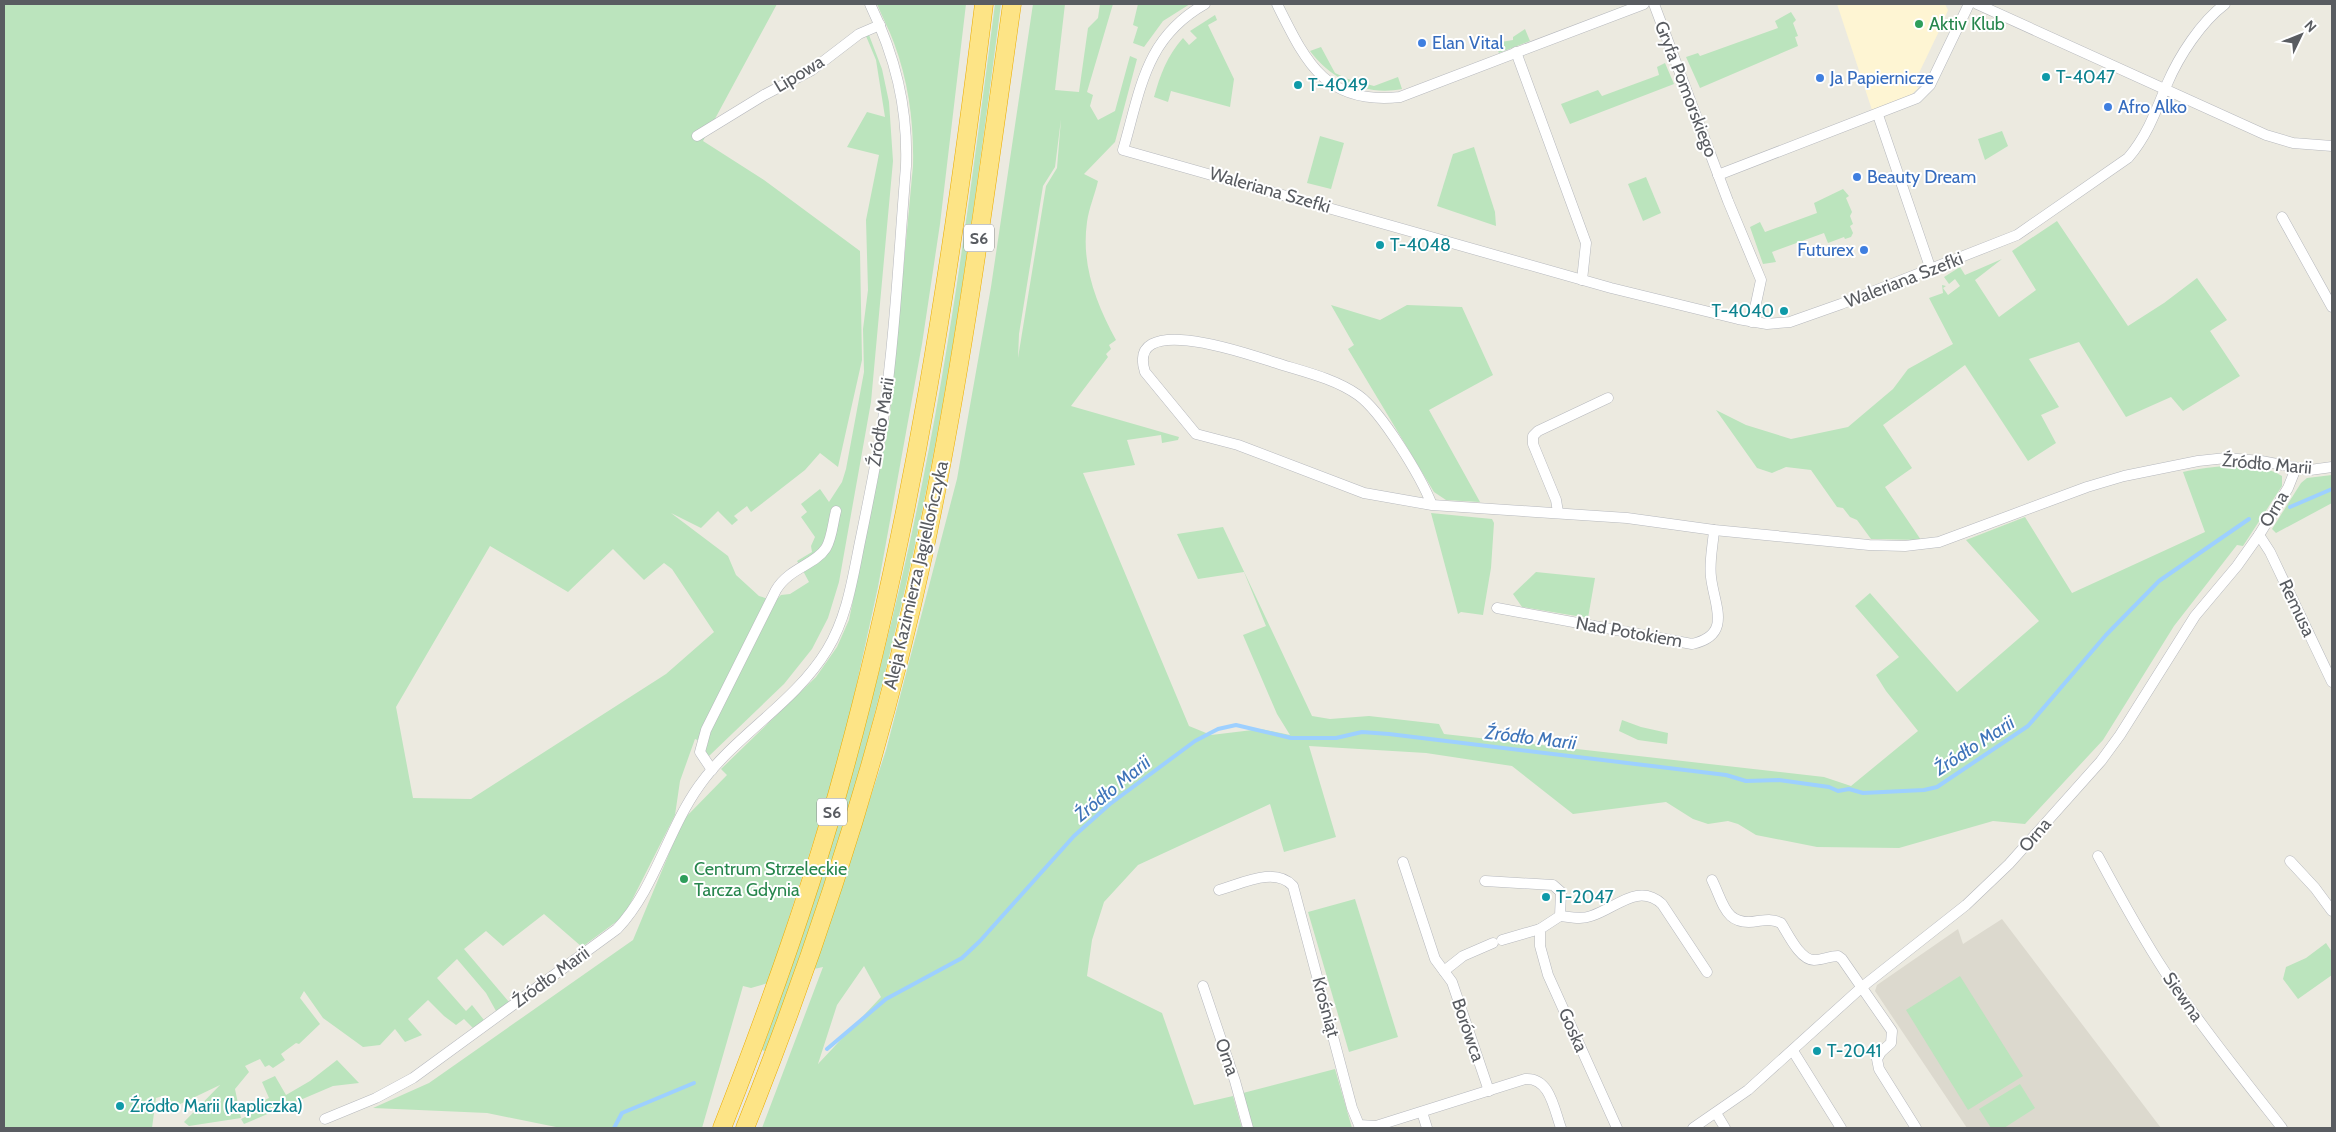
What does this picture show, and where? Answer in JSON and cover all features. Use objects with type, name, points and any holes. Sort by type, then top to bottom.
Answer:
[{"type":"highway","name":"Aleja Kazimierza Jagiellończyka","points":[[722,1128],[803,907],[844,773],[867,683],[893,569],[931,381],[950,265],[984,4]]},
{"type":"highway","name":"Aleja Kazimierza Jagiellończyka","points":[[745,1128],[775,1053],[818,932],[868,771],[905,634],[940,472],[956,385],[1012,4]]},
{"type":"street","points":[[870,4],[880,25]]},
{"type":"street","name":"Waleriana Szefki","points":[[1205,4],[1174,26],[1162,39],[1152,56],[1123,150],[1422,232],[1582,280],[1752,322],[1790,322],[1931,270],[2027,230],[2128,158],[2142,142],[2165,91]]},
{"type":"street","name":"Gryfa Pomorskiego","points":[[1277,4],[1301,53],[1319,75],[1337,88],[1358,96],[1381,99],[1400,97],[1644,4]]},
{"type":"street","name":"Gryfa Pomorskiego","points":[[1654,4],[1718,175],[1761,280],[1752,322]]},
{"type":"street","name":"Gryfa Pomorskiego","points":[[1718,175],[1908,104],[1924,92],[1930,84],[1969,4]]},
{"type":"street","points":[[1977,4],[2165,91],[2266,135],[2293,143],[2332,146]]},
{"type":"street","points":[[2165,91],[2195,36],[2225,4]]},
{"type":"street","name":"Lipowa","points":[[697,136],[764,95],[812,70],[859,34],[880,25]]},
{"type":"street","name":"Źródło Marii","points":[[325,1119],[376,1098],[413,1078],[616,929],[638,902],[675,823],[712,770],[817,665],[835,635],[849,591],[883,420],[889,372],[906,166],[906,130],[902,93],[893,60],[880,25]]},
{"type":"street","points":[[1516,52],[1586,243],[1582,280]]},
{"type":"street","points":[[1878,115],[1931,270]]},
{"type":"street","points":[[2282,217],[2332,308]]},
{"type":"street","name":"Źródło Marii","points":[[1432,505],[1387,426],[1373,407],[1339,384],[1222,346],[1186,339],[1162,341],[1152,345],[1143,353],[1141,361],[1145,372],[1196,434],[1238,445],[1364,493],[1432,505],[1627,518],[1714,530],[1869,545],[1926,545],[1964,534],[2087,487],[2124,476],[2166,467],[2226,458],[2261,461],[2310,470],[2332,467]]},
{"type":"street","points":[[1558,512],[1556,500],[1533,444],[1533,436],[1538,431],[1608,398]]},
{"type":"street","name":"Orna","points":[[1694,1128],[1748,1090],[1862,987],[1990,884],[2101,760],[2120,735],[2195,616],[2237,566],[2259,534],[2288,488],[2296,468]]},
{"type":"street","points":[[712,770],[700,752],[706,730],[765,609],[780,583],[790,572],[820,554],[826,548],[836,511]]},
{"type":"street","name":"Nad Potokiem","points":[[1497,608],[1692,644],[1703,642],[1710,637],[1718,626],[1719,612],[1711,578],[1714,530]]},
{"type":"street","name":"Remusa","points":[[2259,534],[2270,552],[2332,682]]},
{"type":"street","points":[[790,572],[796,582]]},
{"type":"street","name":"Siewna","points":[[2098,856],[2134,923],[2165,972],[2220,1050],[2282,1128]]},
{"type":"street","points":[[2290,861],[2315,888],[2332,911]]},
{"type":"street","name":"Borówca","points":[[1403,862],[1435,959],[1452,982],[1489,1091]]},
{"type":"street","name":"Krośniąt","points":[[1219,890],[1272,876],[1288,880],[1296,893],[1355,1118],[1359,1125],[1366,1127],[1422,1112]]},
{"type":"street","points":[[1712,880],[1730,916],[1736,921],[1742,923],[1776,920],[1781,923],[1801,953],[1808,958],[1813,960],[1838,956],[1842,959],[1892,1031],[1891,1043],[1881,1052],[1877,1059],[1880,1069],[1916,1128]]},
{"type":"street","points":[[1486,881],[1553,884],[1561,892],[1560,916]]},
{"type":"street","points":[[1444,971],[1463,956],[1497,942],[1540,929],[1560,916],[1590,917],[1636,895],[1654,897],[1662,904],[1707,972]]},
{"type":"street","name":"Goska","points":[[1540,929],[1540,946],[1548,975],[1617,1128]]},
{"type":"street","name":"Orna","points":[[1203,986],[1235,1081],[1248,1128]]},
{"type":"street","points":[[1793,1051],[1841,1128]]},
{"type":"street","points":[[1427,1128],[1422,1112],[1533,1078],[1541,1082],[1547,1090],[1560,1128]]},
{"type":"street","points":[[1716,1113],[1724,1128]]},
{"type":"shaded area","points":[[1837,4],[1945,4],[1948,10],[1919,73],[1912,81],[1918,88],[1912,94],[1900,101],[1872,110]]},
{"type":"shaded area","points":[[2002,919],[2161,1128],[1967,1128],[1875,991],[1877,985],[1958,929],[1963,944]]},
{"type":"green space","points":[[4,4],[777,4],[703,141],[764,180],[860,251],[862,360],[838,467],[820,453],[805,470],[751,512],[747,506],[734,516],[738,520],[732,525],[718,511],[701,528],[671,513],[728,556],[736,575],[759,596],[775,601],[781,595],[790,594],[809,582],[802,569],[824,555],[838,511],[830,510],[832,514],[823,548],[799,564],[797,561],[812,552],[811,546],[815,537],[801,517],[807,512],[801,504],[820,489],[829,502],[842,482],[864,372],[863,329],[868,290],[866,220],[879,155],[847,147],[867,112],[885,117],[876,60],[866,36],[869,35],[882,69],[889,102],[893,161],[871,402],[839,582],[828,618],[812,649],[784,684],[709,756],[703,750],[708,744],[695,739],[680,781],[675,815],[624,916],[582,947],[544,914],[503,946],[486,931],[464,949],[509,1002],[496,1011],[486,993],[457,959],[437,978],[466,1011],[472,1005],[484,1020],[473,1028],[464,1019],[456,1025],[428,1000],[408,1019],[422,1035],[405,1042],[395,1029],[380,1045],[363,1047],[323,1018],[304,991],[300,998],[320,1024],[299,1044],[296,1043],[281,1054],[285,1060],[273,1068],[269,1065],[265,1067],[260,1059],[245,1066],[249,1072],[235,1089],[241,1118],[189,1126],[184,1122],[220,1085],[174,1107],[166,1095],[156,1098],[152,1128],[4,1128]],"holes":[[[490,546],[568,592],[613,549],[644,580],[664,563],[672,569],[714,632],[666,674],[471,799],[413,798],[396,707]]]},
{"type":"green space","points":[[877,4],[966,4],[940,224],[922,344],[878,587],[849,719],[828,796],[768,983],[751,988],[743,986],[702,1128],[561,1128],[487,1113],[373,1108],[429,1083],[633,940],[683,820],[727,775],[721,769],[816,677],[837,647],[849,620],[889,423],[913,166],[913,135],[907,88],[894,43]]},
{"type":"green space","points":[[995,4],[1001,4],[963,280],[940,417],[913,554],[893,642],[859,774],[819,904],[767,1052],[762,1050],[806,922],[846,793],[881,663],[912,532],[926,467],[949,335],[969,203]]},
{"type":"green space","points":[[1033,4],[1065,4],[1055,90],[1079,92],[1088,28],[1098,18],[1100,4],[1113,4],[1087,92],[1093,95],[1090,106],[1098,120],[1115,111],[1130,56],[1137,59],[1115,142],[1084,174],[1098,181],[1087,222],[1086,253],[1088,268],[1096,298],[1116,340],[1109,345],[1111,349],[1106,354],[1108,357],[1071,406],[1179,437],[1178,440],[1162,443],[1161,435],[1127,440],[1135,465],[1083,473],[1189,726],[1211,735],[1261,729],[1290,735],[1277,714],[1243,635],[1266,626],[1244,572],[1198,579],[1177,534],[1223,527],[1312,716],[1330,719],[1369,716],[1439,724],[1444,734],[1824,777],[1851,786],[1918,731],[1886,691],[1876,675],[1899,657],[1855,606],[1870,593],[1957,692],[2039,621],[1966,540],[2025,517],[2072,593],[2205,532],[2183,472],[2220,466],[2247,466],[2272,471],[2282,476],[2282,486],[2243,546],[2237,545],[2174,626],[2103,740],[2025,824],[1993,821],[1899,848],[1817,847],[1756,835],[1738,824],[1728,821],[1708,824],[1693,819],[1666,802],[1573,814],[1512,766],[1426,753],[1309,746],[1336,837],[1284,852],[1270,804],[1138,865],[1104,902],[1092,940],[1087,976],[1162,1013],[1194,1105],[1233,1096],[1242,1128],[762,1128],[823,967],[814,969],[886,750],[957,479],[991,287]],"holes":[[[1061,119],[1057,168],[1046,186],[1018,358],[1019,334],[1043,186],[1055,167]],[[864,966],[881,997],[818,1064],[837,1005]]]},
{"type":"green space","points":[[1138,4],[1190,4],[1163,21],[1144,47],[1133,43],[1138,27],[1133,25]]},
{"type":"green space","points":[[1791,12],[1796,20],[1793,23],[1798,36],[1795,37],[1798,46],[1700,88],[1686,57],[1698,53],[1700,56],[1778,28],[1775,21]]},
{"type":"green space","points":[[1215,15],[1217,20],[1208,25],[1234,79],[1230,107],[1171,91],[1168,102],[1154,97],[1165,66],[1177,45],[1183,38],[1189,45],[1197,38],[1190,31]]},
{"type":"green space","points":[[1525,29],[1530,41],[1499,53],[1495,43],[1513,40],[1513,37]]},
{"type":"green space","points":[[1321,47],[1335,73],[1348,79],[1374,86],[1398,77],[1402,89],[1375,90],[1350,84],[1328,70],[1310,51]]},
{"type":"green space","points":[[1665,63],[1674,84],[1570,124],[1561,104],[1598,90],[1602,96],[1659,75],[1657,67]]},
{"type":"green space","points":[[2002,131],[2008,146],[1985,160],[1978,139]]},
{"type":"green space","points":[[1320,136],[1344,143],[1331,189],[1307,183]]},
{"type":"green space","points":[[1474,147],[1495,212],[1496,226],[1437,206],[1453,154]]},
{"type":"green space","points":[[1646,177],[1661,213],[1643,221],[1628,184]]},
{"type":"green space","points":[[1843,189],[1849,196],[1846,198],[1852,212],[1850,216],[1853,224],[1850,226],[1853,233],[1851,237],[1845,239],[1844,237],[1828,243],[1824,233],[1772,252],[1776,262],[1763,264],[1750,227],[1760,222],[1765,232],[1817,213],[1814,203]]},
{"type":"green space","points":[[2057,221],[2128,326],[2164,303],[2197,278],[2227,320],[2210,331],[2240,376],[2183,411],[2171,397],[2126,417],[2079,342],[2029,359],[2059,407],[2041,415],[2056,443],[2028,461],[1965,365],[1883,425],[1912,468],[1885,487],[1921,540],[1871,539],[1857,520],[1850,517],[1843,508],[1837,507],[1811,470],[1786,467],[1772,473],[1757,468],[1716,410],[1746,425],[1791,439],[1848,427],[1893,389],[1908,369],[1953,344],[1929,298],[1943,293],[1942,285],[1946,286],[1943,288],[1948,295],[1960,286],[1955,279],[1949,284],[1944,277],[1960,267],[1965,275],[2002,259],[1975,280],[1999,317],[2036,290],[2012,251]]},
{"type":"green space","points":[[1331,305],[1380,320],[1407,305],[1462,307],[1493,375],[1429,410],[1480,502],[1446,500],[1434,492],[1348,349],[1354,345]]},
{"type":"green space","points":[[2332,475],[2332,503],[2276,533],[2272,529],[2301,483],[2307,478]]},
{"type":"green space","points":[[1431,513],[1492,519],[1494,523],[1491,568],[1483,615],[1461,612],[1458,614]]},
{"type":"green space","points":[[1536,572],[1595,578],[1588,618],[1522,607],[1513,594]]},
{"type":"green space","points":[[1622,720],[1641,727],[1668,733],[1667,744],[1638,740],[1619,731]]},
{"type":"green space","points":[[1355,899],[1398,1037],[1349,1052],[1308,912]]},
{"type":"green space","points":[[2326,943],[2332,952],[2332,975],[2298,999],[2283,979],[2286,967],[2306,958]]},
{"type":"green space","points":[[1960,976],[2023,1076],[1968,1110],[1906,1010]]},
{"type":"green space","points":[[337,1060],[359,1083],[333,1086],[244,1124],[241,1119],[247,1116],[247,1108],[269,1098],[262,1082],[275,1076],[286,1095],[310,1081]]},
{"type":"green space","points":[[1335,1069],[1352,1128],[1253,1128],[1243,1093]]},
{"type":"green space","points":[[2020,1084],[2035,1108],[2004,1128],[1991,1128],[1979,1109]]},
{"type":"waterway","name":"Źródło Marii","points":[[2290,507],[2332,489]]},
{"type":"waterway","name":"Źródło Marii","points":[[827,1049],[886,999],[962,958],[980,941],[1074,836],[1110,804],[1195,741],[1218,729],[1236,725],[1291,738],[1336,738],[1362,732],[1389,734],[1726,775],[1746,781],[1779,780],[1829,787],[1838,791],[1849,789],[1863,793],[1924,790],[1937,787],[2028,726],[2106,635],[2159,581],[2249,519]]},
{"type":"waterway","name":"Źródło Marii","points":[[614,1128],[622,1113],[694,1083]]},
{"type":"place","name":"Aktiv Klub","points":[[1919,24]]},
{"type":"place","name":"Elan Vital","points":[[1422,43]]},
{"type":"place","name":"T-4047","points":[[2046,77]]},
{"type":"place","name":"Ja Papiernicze","points":[[1820,78]]},
{"type":"place","name":"T-4049","points":[[1298,85]]},
{"type":"place","name":"Afro Alko","points":[[2108,107]]},
{"type":"place","name":"Beauty Dream","points":[[1857,177]]},
{"type":"place","name":"T-4048","points":[[1380,245]]},
{"type":"place","name":"Futurex","points":[[1864,250]]},
{"type":"place","name":"T-4040","points":[[1784,311]]},
{"type":"place","name":"Centrum Strzeleckie Tarcza Gdynia","points":[[684,879]]},
{"type":"place","name":"T-2047","points":[[1546,897]]},
{"type":"place","name":"T-2041","points":[[1817,1051]]},
{"type":"place","name":"Źródło Marii (kapliczka)","points":[[120,1106]]}]
